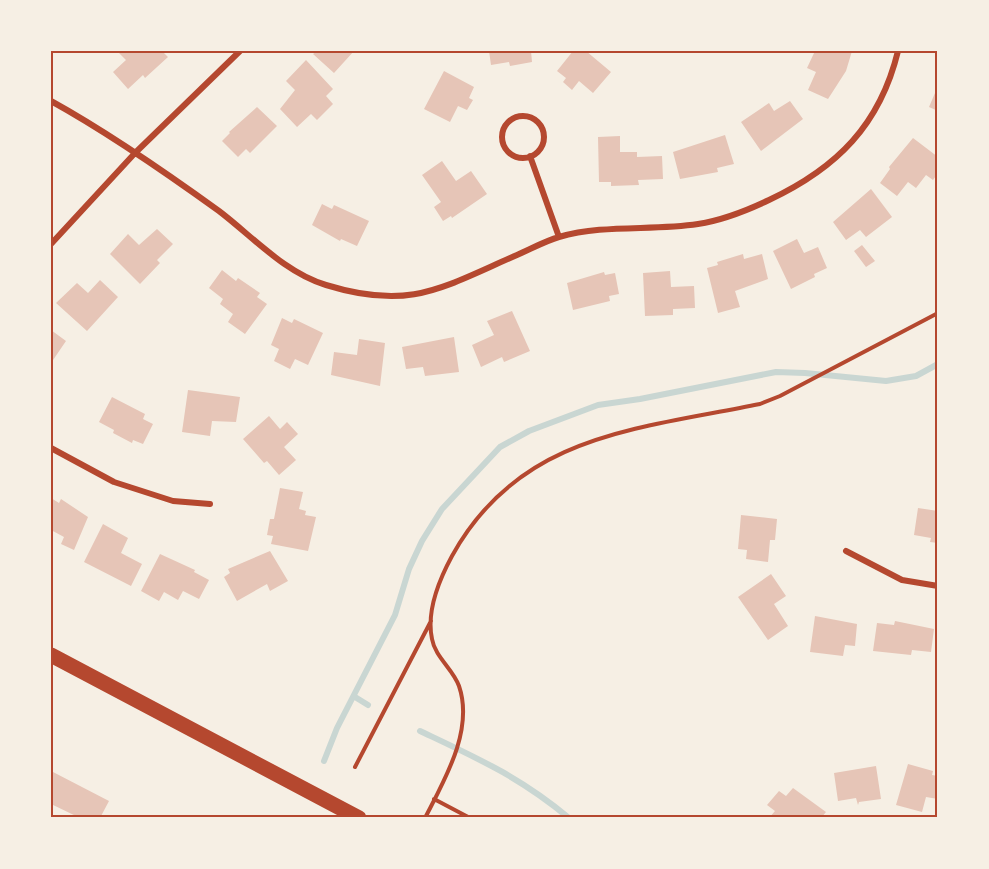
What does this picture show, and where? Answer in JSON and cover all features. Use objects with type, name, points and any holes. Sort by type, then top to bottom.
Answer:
[{"type":"main road","points":[[51,655],[358,818]]},
{"type":"street","points":[[51,244],[135,153],[240,51]]},
{"type":"street","points":[[51,101],[135,153],[219,212],[289,266],[323,284],[373,296],[401,297],[431,292],[559,237],[607,229],[700,224],[738,215],[790,191],[836,161],[854,142],[869,121],[892,75],[898,51]]},
{"type":"street","points":[[515,117],[534,119],[542,129],[542,143],[530,156],[513,155],[503,145],[505,125],[515,117]]},
{"type":"street","points":[[530,156],[559,237]]},
{"type":"street","points":[[51,448],[114,482],[173,501],[210,504]]},
{"type":"street","points":[[846,551],[902,579],[938,586]]},
{"type":"path","points":[[355,767],[431,620],[443,573],[468,530],[504,489],[555,455],[614,433],[657,422],[760,404],[780,396],[938,313]]},
{"type":"path","points":[[425,818],[462,735],[462,700],[458,683],[442,662],[432,640],[431,620]]},
{"type":"path","points":[[434,799],[470,818]]},
{"type":"building","points":[[121,51],[162,51],[168,57],[145,78],[143,75],[128,89],[113,72],[126,60],[119,53]]},
{"type":"building","points":[[317,51],[354,51],[334,73],[313,54]]},
{"type":"building","points":[[489,51],[531,51],[532,62],[510,66],[509,62],[491,65]]},
{"type":"building","points":[[573,51],[586,51],[611,72],[593,93],[579,81],[572,90],[563,82],[566,78],[557,71]]},
{"type":"building","points":[[815,51],[852,51],[846,71],[828,99],[808,90],[816,72],[807,68]]},
{"type":"building","points":[[306,60],[333,89],[326,96],[333,104],[317,120],[311,114],[297,127],[280,109],[295,90],[286,81]]},
{"type":"building","points":[[444,71],[474,87],[469,98],[473,100],[467,110],[458,106],[450,122],[424,109]]},
{"type":"building","points":[[938,86],[938,111],[929,107]]},
{"type":"building","points":[[790,101],[803,119],[761,151],[741,122],[769,103],[774,111]]},
{"type":"building","points":[[257,107],[277,126],[250,153],[246,149],[238,157],[222,141]]},
{"type":"building","points":[[725,135],[734,164],[717,168],[718,172],[680,179],[673,152]]},
{"type":"building","points":[[620,136],[620,152],[637,152],[637,157],[662,156],[663,179],[638,180],[639,185],[611,186],[611,182],[599,182],[598,137]]},
{"type":"building","points":[[913,138],[938,157],[938,173],[933,180],[926,175],[916,188],[908,182],[897,196],[880,183],[890,169],[889,167]]},
{"type":"building","points":[[442,161],[456,181],[471,171],[487,194],[452,218],[451,216],[443,221],[434,207],[441,202],[422,175]]},
{"type":"building","points":[[871,189],[892,217],[866,237],[860,230],[846,240],[833,222]]},
{"type":"building","points":[[322,204],[332,209],[334,205],[369,221],[357,246],[341,239],[340,241],[312,225]]},
{"type":"building","points":[[157,229],[173,244],[157,260],[160,263],[140,284],[110,254],[128,234],[139,245]]},
{"type":"building","points":[[797,239],[804,253],[818,247],[827,268],[791,289],[773,251]]},
{"type":"building","points":[[862,245],[875,261],[866,267],[854,251]]},
{"type":"building","points":[[743,254],[744,259],[762,254],[768,279],[735,291],[740,307],[718,313],[707,268],[718,265],[717,262]]},
{"type":"building","points":[[222,270],[236,281],[238,278],[260,293],[257,297],[267,304],[245,334],[228,322],[233,314],[220,304],[223,299],[209,288]]},
{"type":"building","points":[[670,271],[671,287],[694,286],[695,308],[673,309],[673,315],[645,316],[643,273]]},
{"type":"building","points":[[604,272],[605,275],[615,273],[619,294],[609,296],[610,301],[573,310],[567,283]]},
{"type":"building","points":[[100,280],[118,297],[87,331],[56,303],[77,283],[88,293]]},
{"type":"building","points":[[512,311],[530,351],[504,362],[502,357],[481,367],[472,345],[494,335],[487,321]]},
{"type":"building","points":[[282,318],[292,323],[294,319],[323,333],[308,365],[295,359],[290,369],[274,361],[279,349],[271,345]]},
{"type":"building","points":[[51,330],[66,341],[51,363]]},
{"type":"building","points":[[454,337],[459,372],[425,376],[423,367],[406,369],[402,347]]},
{"type":"building","points":[[359,339],[385,343],[380,386],[331,375],[334,352],[357,355]]},
{"type":"building","points":[[188,390],[240,397],[236,422],[212,421],[210,436],[182,432]]},
{"type":"building","points":[[112,397],[145,414],[143,419],[153,424],[143,444],[133,440],[132,443],[99,422]]},
{"type":"building","points":[[269,416],[280,429],[287,422],[298,434],[284,447],[296,460],[279,475],[267,461],[264,463],[243,439]]},
{"type":"building","points":[[280,488],[303,492],[299,509],[306,511],[305,515],[316,517],[308,551],[271,544],[273,536],[267,535],[270,519],[274,519]]},
{"type":"building","points":[[51,498],[59,503],[61,499],[88,517],[74,550],[61,544],[64,537],[51,530]]},
{"type":"building","points":[[918,508],[938,511],[938,543],[930,542],[931,538],[914,535]]},
{"type":"building","points":[[741,515],[777,519],[775,540],[770,540],[768,562],[746,559],[747,550],[738,549]]},
{"type":"building","points":[[103,524],[128,538],[121,553],[142,564],[131,586],[84,562]]},
{"type":"building","points":[[270,551],[288,581],[270,591],[267,584],[237,601],[224,577],[230,573],[228,569]]},
{"type":"building","points":[[160,554],[195,570],[194,572],[209,580],[199,599],[183,591],[178,600],[164,592],[159,601],[141,591]]},
{"type":"building","points":[[771,574],[786,596],[774,604],[788,626],[768,640],[738,597]]},
{"type":"building","points":[[815,616],[857,624],[855,646],[845,645],[843,656],[810,652]]},
{"type":"building","points":[[895,621],[934,629],[931,652],[912,650],[911,655],[873,651],[877,623],[894,625]]},
{"type":"building","points":[[908,764],[933,771],[932,775],[938,776],[938,799],[926,797],[922,812],[896,805]]},
{"type":"building","points":[[876,766],[881,799],[859,802],[858,805],[856,798],[838,801],[834,773]]},
{"type":"building","points":[[53,772],[109,801],[100,818],[80,815],[78,817],[51,804]]},
{"type":"building","points":[[793,788],[826,812],[821,818],[769,818],[775,811],[767,805],[779,791],[786,796]]},
{"type":"waterway","points":[[324,761],[337,728],[395,615],[409,569],[422,541],[442,509],[500,447],[529,431],[598,405],[776,372],[886,381],[916,376],[938,364]]},
{"type":"waterway","points":[[355,697],[368,705]]},
{"type":"waterway","points":[[420,731],[515,780],[569,818]]}]
